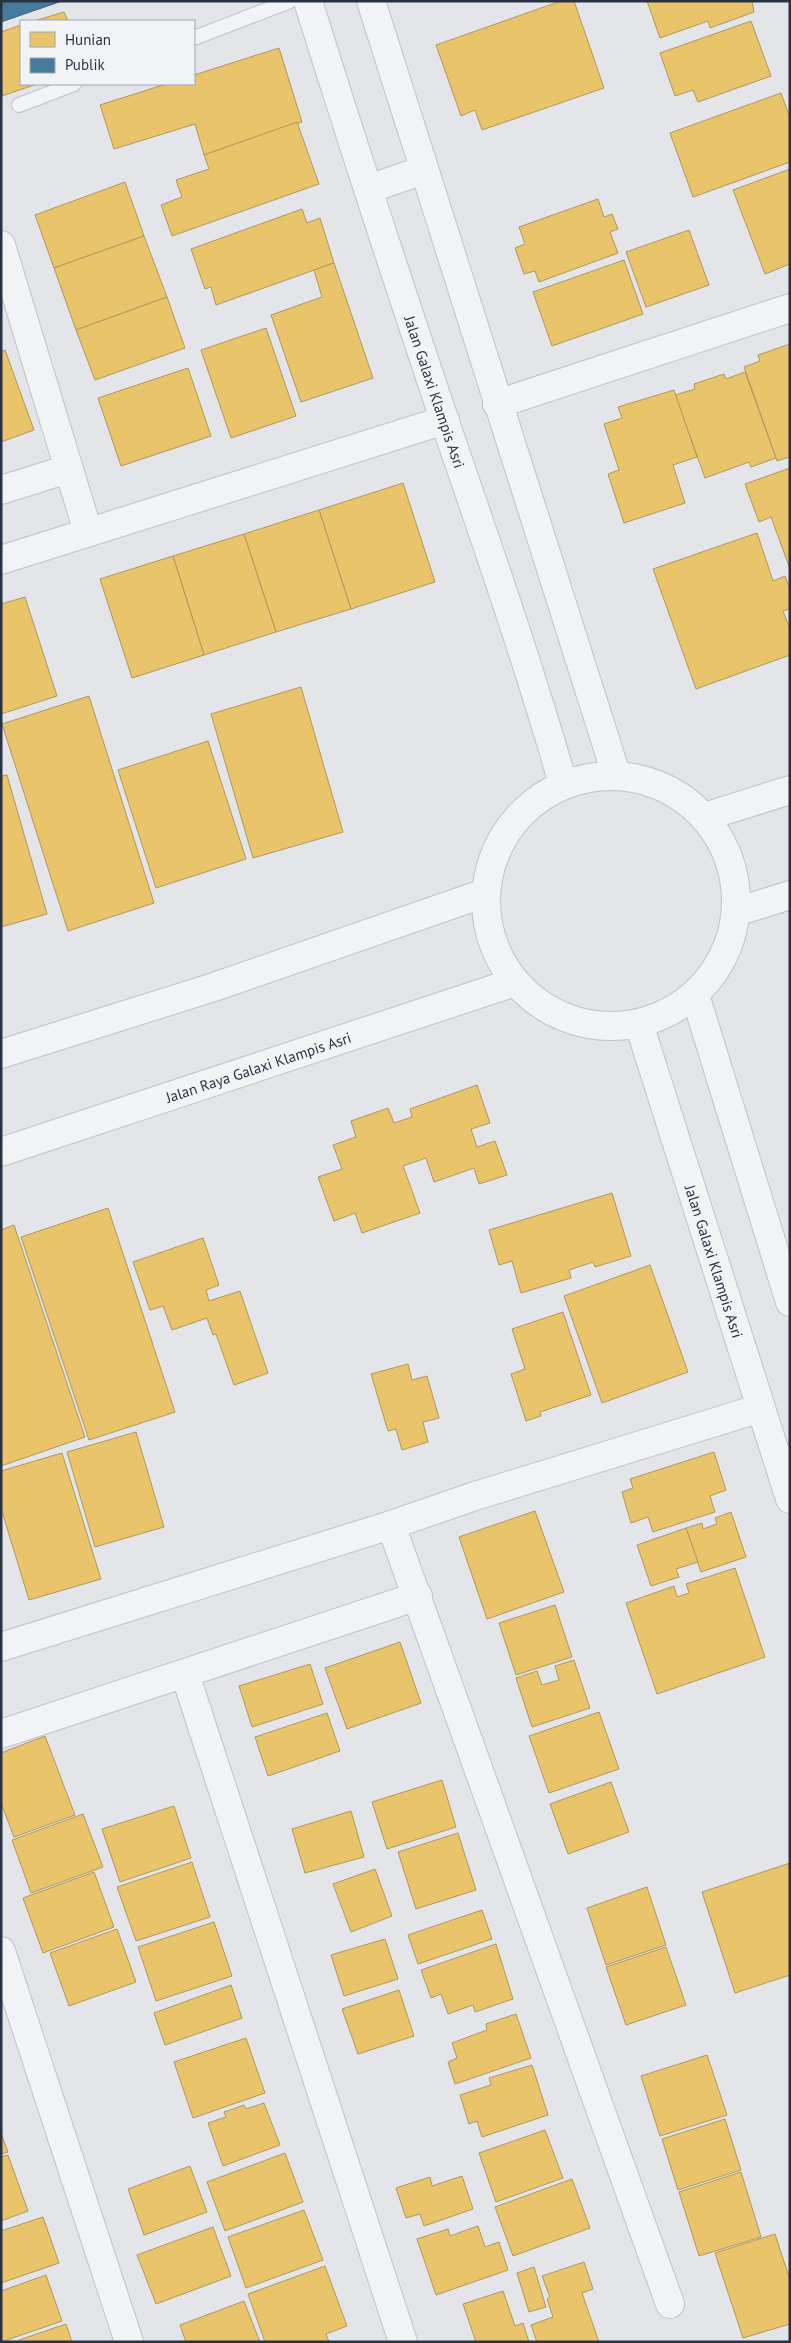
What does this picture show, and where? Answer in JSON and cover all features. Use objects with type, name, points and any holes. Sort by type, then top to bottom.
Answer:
[{"type":"street","name":"Jalan Galaxi Klampis Asri","points":[[308,1],[368,189],[504,591],[563,784]]},
{"type":"street","points":[[372,1],[497,404],[616,774]]},
{"type":"street","points":[[368,189],[424,170]]},
{"type":"street","points":[[1,245],[88,532]]},
{"type":"street","points":[[497,404],[790,308]]},
{"type":"street","points":[[1,560],[445,420]]},
{"type":"street","points":[[1,490],[68,469]]},
{"type":"street","points":[[616,774],[664,786],[704,817],[730,861],[736,912],[723,958],[695,995],[668,1013],[639,1024],[593,1026],[550,1011],[515,982],[492,940],[485,893],[496,848],[524,809],[563,784],[589,776],[616,774]]},
{"type":"street","points":[[704,817],[790,790]]},
{"type":"street","points":[[1,1054],[214,987],[485,893]]},
{"type":"street","points":[[736,912],[790,895]]},
{"type":"street","name":"Jalan Raya Galaxi Klampis Asri","points":[[1,1152],[515,982]]},
{"type":"street","points":[[695,995],[790,1302]]},
{"type":"street","name":"Jalan Galaxi Klampis Asri","points":[[639,1024],[790,1499]]},
{"type":"street","points":[[1,1647],[391,1525],[475,1496],[761,1408]]},
{"type":"street","points":[[391,1525],[670,2304]]},
{"type":"street","points":[[1,1734],[418,1596]]},
{"type":"street","points":[[185,1674],[403,2342]]},
{"type":"street","points":[[1,1951],[129,2342]]},
{"type":"lane","points":[[195,38],[290,1]]},
{"type":"lane","points":[[20,105],[71,85]]},
{"type":"building: Hunian","points":[[561,1],[574,1],[604,88],[482,130],[475,110],[461,116],[436,45]]},
{"type":"building: Hunian","points":[[647,1],[752,1],[754,12],[710,28],[708,21],[660,38]]},
{"type":"building: Hunian","points":[[64,12],[68,20],[37,20]]},
{"type":"building: Hunian","points":[[751,21],[771,76],[698,102],[693,90],[675,96],[660,53]]},
{"type":"building: Hunian","points":[[20,25],[20,85],[34,85],[2,96],[1,32]]},
{"type":"building: Hunian","points":[[279,48],[302,122],[204,155],[195,124],[114,149],[100,105],[163,85],[195,85],[195,75]]},
{"type":"building: Hunian","points":[[781,93],[790,118],[790,162],[693,197],[670,133]]},
{"type":"building: Hunian","points":[[297,122],[319,184],[172,236],[161,205],[182,197],[176,180],[209,169],[204,155]]},
{"type":"building: Hunian","points":[[790,169],[790,264],[765,274],[733,190]]},
{"type":"building: Hunian","points":[[125,182],[144,236],[54,268],[35,215]]},
{"type":"building: Hunian","points":[[598,199],[604,217],[612,214],[618,229],[610,232],[618,253],[539,282],[535,271],[524,274],[515,248],[525,244],[519,227]]},
{"type":"building: Hunian","points":[[302,209],[307,223],[320,218],[334,263],[216,305],[211,287],[205,289],[191,249]]},
{"type":"building: Hunian","points":[[689,230],[709,285],[646,307],[626,252]]},
{"type":"building: Hunian","points":[[144,236],[167,297],[76,330],[54,268]]},
{"type":"building: Hunian","points":[[624,260],[643,314],[552,346],[533,292]]},
{"type":"building: Hunian","points":[[334,263],[373,378],[301,402],[271,315],[322,297],[314,270]]},
{"type":"building: Hunian","points":[[167,297],[185,348],[95,380],[76,330]]},
{"type":"building: Hunian","points":[[266,328],[296,416],[231,438],[201,350]]},
{"type":"building: Hunian","points":[[790,344],[790,457],[777,461],[744,367],[760,361],[758,355]]},
{"type":"building: Hunian","points":[[5,350],[34,430],[1,442],[1,352]]},
{"type":"building: Hunian","points":[[188,368],[211,436],[121,466],[98,398]]},
{"type":"building: Hunian","points":[[745,372],[776,458],[751,467],[749,462],[705,478],[675,395],[695,389],[694,384],[724,374],[726,379]]},
{"type":"building: Hunian","points":[[674,390],[697,457],[673,465],[685,503],[624,523],[608,474],[619,470],[604,424],[622,418],[618,407]]},
{"type":"building: Hunian","points":[[790,468],[790,569],[771,517],[759,522],[745,484]]},
{"type":"building: Hunian","points":[[403,483],[435,582],[351,609],[319,510]]},
{"type":"building: Hunian","points":[[319,510],[351,609],[276,632],[244,534]]},
{"type":"building: Hunian","points":[[757,533],[773,581],[785,576],[790,589],[790,609],[783,611],[790,629],[790,655],[696,689],[653,569]]},
{"type":"building: Hunian","points":[[244,534],[276,632],[204,655],[173,556]]},
{"type":"building: Hunian","points":[[173,556],[204,655],[132,678],[100,579]]},
{"type":"building: Hunian","points":[[25,597],[57,696],[1,714],[1,604]]},
{"type":"building: Hunian","points":[[301,687],[343,832],[253,858],[211,714]]},
{"type":"building: Hunian","points":[[89,696],[154,903],[68,931],[2,724]]},
{"type":"building: Hunian","points":[[208,741],[246,859],[156,888],[118,770]]},
{"type":"building: Hunian","points":[[7,775],[47,914],[1,927],[1,776]]},
{"type":"building: Hunian","points":[[477,1085],[490,1123],[471,1129],[477,1147],[495,1141],[507,1175],[479,1184],[474,1168],[434,1182],[426,1158],[403,1166],[420,1213],[362,1233],[355,1213],[334,1221],[318,1177],[342,1169],[333,1145],[356,1137],[351,1121],[388,1108],[394,1123],[412,1117],[410,1109]]},
{"type":"building: Hunian","points":[[612,1193],[631,1256],[595,1267],[593,1262],[569,1270],[571,1278],[521,1293],[512,1261],[499,1265],[489,1230]]},
{"type":"building: Hunian","points":[[108,1208],[175,1412],[89,1440],[21,1237]]},
{"type":"building: Hunian","points":[[14,1225],[85,1437],[1,1466],[1,1230]]},
{"type":"building: Hunian","points":[[203,1238],[219,1285],[206,1290],[209,1301],[240,1291],[268,1373],[234,1385],[216,1334],[213,1335],[207,1318],[172,1330],[163,1306],[150,1310],[133,1262]]},
{"type":"building: Hunian","points":[[650,1265],[688,1372],[602,1403],[564,1296]]},
{"type":"building: Hunian","points":[[563,1312],[591,1395],[540,1412],[541,1416],[526,1421],[511,1374],[525,1369],[512,1329]]},
{"type":"building: Hunian","points":[[408,1364],[412,1380],[427,1376],[439,1418],[423,1422],[428,1442],[402,1450],[396,1429],[388,1431],[371,1374]]},
{"type":"building: Hunian","points":[[136,1432],[164,1527],[95,1547],[67,1452]]},
{"type":"building: Hunian","points":[[714,1452],[726,1490],[710,1496],[715,1512],[653,1532],[648,1517],[631,1523],[622,1492],[633,1488],[630,1479]]},
{"type":"building: Hunian","points":[[62,1453],[101,1579],[29,1600],[1,1508],[1,1471]]},
{"type":"building: Hunian","points":[[535,1511],[564,1592],[487,1619],[459,1537]]},
{"type":"building: Hunian","points":[[731,1512],[746,1557],[701,1572],[686,1528],[702,1523],[703,1529],[717,1524],[715,1518]]},
{"type":"building: Hunian","points":[[686,1528],[698,1562],[676,1569],[679,1577],[651,1586],[637,1545]]},
{"type":"building: Hunian","points":[[735,1568],[765,1657],[657,1694],[626,1603],[674,1586],[677,1597],[689,1593],[686,1584]]},
{"type":"building: Hunian","points":[[555,1605],[572,1657],[516,1675],[499,1623]]},
{"type":"building: Hunian","points":[[400,1642],[421,1703],[347,1729],[325,1668]]},
{"type":"building: Hunian","points":[[574,1660],[590,1708],[532,1727],[516,1678],[537,1671],[542,1685],[559,1680],[555,1666]]},
{"type":"building: Hunian","points":[[310,1664],[323,1704],[252,1727],[239,1686]]},
{"type":"building: Hunian","points":[[599,1712],[619,1769],[549,1793],[529,1736]]},
{"type":"building: Hunian","points":[[327,1713],[340,1751],[268,1776],[255,1737]]},
{"type":"building: Hunian","points":[[45,1736],[75,1815],[14,1837],[1,1803],[1,1753]]},
{"type":"building: Hunian","points":[[442,1780],[456,1827],[387,1849],[372,1802]]},
{"type":"building: Hunian","points":[[611,1782],[629,1832],[568,1854],[550,1804]]},
{"type":"building: Hunian","points":[[174,1806],[191,1858],[120,1882],[102,1829]]},
{"type":"building: Hunian","points":[[351,1811],[364,1857],[305,1873],[292,1829]]},
{"type":"building: Hunian","points":[[83,1814],[103,1867],[31,1893],[12,1840]]},
{"type":"building: Hunian","points":[[458,1833],[476,1890],[416,1909],[398,1852]]},
{"type":"building: Hunian","points":[[192,1862],[210,1917],[136,1941],[117,1887]]},
{"type":"building: Hunian","points":[[790,1863],[790,1975],[735,1993],[702,1892]]},
{"type":"building: Hunian","points":[[375,1869],[392,1916],[351,1932],[333,1884]]},
{"type":"building: Hunian","points":[[94,1872],[114,1927],[43,1953],[23,1898]]},
{"type":"building: Hunian","points":[[647,1887],[666,1945],[606,1965],[587,1908]]},
{"type":"building: Hunian","points":[[482,1910],[492,1939],[418,1964],[408,1935]]},
{"type":"building: Hunian","points":[[214,1922],[232,1976],[156,2001],[138,1947]]},
{"type":"building: Hunian","points":[[117,1929],[136,1982],[69,2006],[50,1953]]},
{"type":"building: Hunian","points":[[385,1939],[398,1979],[344,1996],[331,1955]]},
{"type":"building: Hunian","points":[[496,1944],[513,1999],[475,2012],[473,2005],[448,2014],[441,1994],[431,1998],[421,1970]]},
{"type":"building: Hunian","points":[[666,1947],[686,2005],[626,2025],[606,1967]]},
{"type":"building: Hunian","points":[[231,1985],[242,2018],[165,2045],[154,2013]]},
{"type":"building: Hunian","points":[[399,1990],[414,2036],[358,2054],[342,2009]]},
{"type":"building: Hunian","points":[[516,2014],[531,2058],[455,2084],[448,2062],[457,2058],[452,2043],[487,2030],[486,2024]]},
{"type":"building: Hunian","points":[[246,2038],[265,2093],[193,2118],[174,2062]]},
{"type":"building: Hunian","points":[[707,2055],[727,2115],[660,2136],[641,2076]]},
{"type":"building: Hunian","points":[[532,2065],[548,2115],[482,2137],[477,2121],[469,2124],[460,2095],[491,2085],[489,2078]]},
{"type":"building: Hunian","points":[[264,2103],[280,2145],[223,2166],[208,2123],[226,2117],[224,2112],[244,2105],[246,2109]]},
{"type":"building: Hunian","points":[[725,2119],[741,2170],[678,2190],[662,2139]]},
{"type":"building: Hunian","points":[[545,2130],[563,2178],[496,2202],[479,2153]]},
{"type":"building: Hunian","points":[[1,2133],[8,2152],[1,2154]]},
{"type":"building: Hunian","points":[[285,2153],[303,2202],[225,2231],[207,2182]]},
{"type":"building: Hunian","points":[[8,2155],[28,2211],[1,2221],[1,2157]]},
{"type":"building: Hunian","points":[[190,2166],[207,2212],[144,2235],[128,2189]]},
{"type":"building: Hunian","points":[[741,2172],[761,2237],[699,2256],[679,2192]]},
{"type":"building: Hunian","points":[[462,2176],[473,2209],[424,2226],[420,2214],[406,2218],[396,2188],[430,2177],[432,2186]]},
{"type":"building: Hunian","points":[[572,2179],[590,2228],[513,2256],[495,2207]]},
{"type":"building: Hunian","points":[[304,2210],[323,2260],[246,2288],[228,2237]]},
{"type":"building: Hunian","points":[[43,2217],[59,2263],[1,2283],[1,2231]]},
{"type":"building: Hunian","points":[[478,2226],[485,2247],[499,2242],[508,2270],[436,2295],[417,2239],[448,2229],[450,2236]]},
{"type":"building: Hunian","points":[[213,2227],[231,2276],[156,2304],[137,2255]]},
{"type":"building: Hunian","points":[[775,2234],[790,2280],[790,2324],[743,2338],[715,2253]]},
{"type":"building: Hunian","points":[[584,2262],[593,2289],[582,2293],[599,2342],[537,2342],[531,2325],[553,2317],[547,2299],[550,2297],[542,2276]]},
{"type":"building: Hunian","points":[[325,2266],[347,2326],[326,2334],[329,2342],[265,2342],[248,2294]]},
{"type":"building: Hunian","points":[[534,2267],[546,2307],[529,2312],[517,2273]]},
{"type":"building: Hunian","points":[[46,2275],[62,2321],[1,2342],[1,2291]]},
{"type":"building: Hunian","points":[[503,2291],[515,2326],[523,2323],[529,2342],[476,2342],[463,2304]]},
{"type":"building: Hunian","points":[[244,2301],[260,2342],[186,2342],[180,2325]]},
{"type":"building: Hunian","points":[[66,2324],[72,2342],[19,2342],[19,2340]]},
{"type":"building: Publik","points":[[1,1],[62,1],[1,22]]}]
